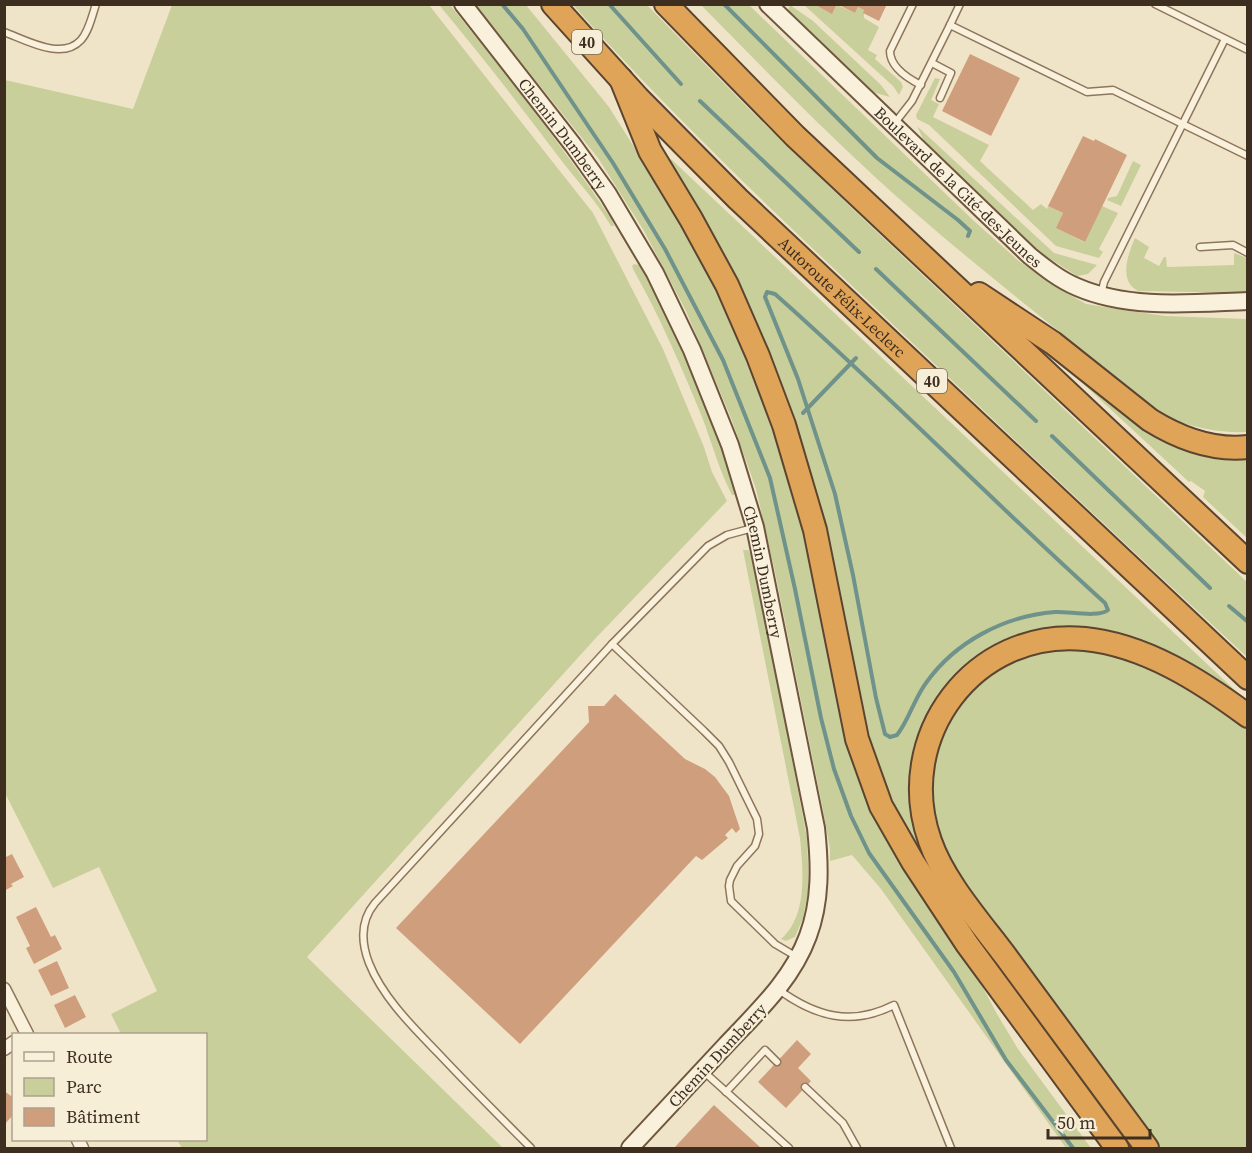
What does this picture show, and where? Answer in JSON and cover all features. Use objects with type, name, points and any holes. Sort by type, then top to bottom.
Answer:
[{"type":"highway","name":"Autoroute Félix-Leclerc","points":[[552,4],[684,145],[758,218],[1248,678]]},
{"type":"highway","points":[[666,4],[795,136],[1248,562]]},
{"type":"highway","points":[[621,79],[650,152],[687,211],[727,285],[778,407],[815,530],[857,739],[881,806],[913,862],[968,944],[1117,1149]]},
{"type":"highway","points":[[928,261],[1053,343],[1137,410],[1165,429],[1192,441],[1209,445],[1248,447]]},
{"type":"highway","points":[[1147,1149],[966,903],[937,858],[926,827],[921,799],[926,748],[932,730],[944,708],[959,687],[972,675],[999,655],[1049,639],[1093,640],[1137,652],[1162,662],[1199,682],[1248,716]]},
{"type":"street","name":"Chemin Dumberry","points":[[463,4],[573,145],[621,214],[655,273],[680,323],[716,408],[748,498],[755,527],[818,845],[819,879],[815,912],[798,958],[777,989],[630,1149]]},
{"type":"street","name":"Boulevard de la Cité-des-Jeunes","points":[[774,7],[893,125],[1036,261],[1065,281],[1101,295],[1248,311]]},
{"type":"street","name":"Boulevard de la Cité-des-Jeunes","points":[[1183,303],[1248,301]]},
{"type":"street","points":[[4,989],[26,1033]]},
{"type":"lane","points":[[4,32],[49,48],[66,49],[80,41],[86,33],[96,4]]},
{"type":"lane","points":[[893,125],[912,101],[921,85],[960,4]]},
{"type":"lane","points":[[1155,4],[1248,50]]},
{"type":"lane","points":[[913,5],[890,55],[891,60],[905,76],[921,85]]},
{"type":"lane","points":[[950,25],[1087,92],[1113,90],[1248,156]]},
{"type":"lane","points":[[1101,295],[1104,282],[1225,39]]},
{"type":"lane","points":[[932,63],[951,73],[940,98]]},
{"type":"lane","points":[[1200,247],[1233,245],[1248,253]]},
{"type":"lane","points":[[531,1149],[395,1005],[368,961],[363,926],[366,916],[375,903],[612,644],[708,546],[727,535],[755,527]]},
{"type":"lane","points":[[612,644],[719,746],[729,762],[757,819],[759,834],[755,846],[733,873],[729,886],[731,901],[775,944],[798,958]]},
{"type":"lane","points":[[777,989],[807,1008],[833,1016],[859,1016],[894,1005],[951,1149]]},
{"type":"lane","points":[[726,1092],[765,1050],[777,1062]]},
{"type":"lane","points":[[703,1071],[789,1149]]},
{"type":"lane","points":[[805,1087],[843,1123],[857,1149]]},
{"type":"green space","points":[[172,5],[429,5],[593,213],[663,349],[704,447],[712,472],[727,501],[594,640],[307,957],[503,1148],[182,1148],[178,1141],[207,1141],[207,1033],[120,1033],[111,1014],[157,991],[99,867],[53,888],[5,793],[5,80],[133,109]]},
{"type":"green space","points":[[439,5],[450,5],[534,111],[574,165],[614,226],[611,226],[594,200]]},
{"type":"green space","points":[[475,5],[526,5],[609,107],[681,222],[716,285],[743,345],[781,443],[803,525],[843,724],[997,1014],[1018,1049],[1091,1148],[1066,1148],[881,889],[852,855],[830,861],[823,810],[775,572],[756,489],[731,418],[686,311],[644,231],[598,158]]},
{"type":"green space","points":[[573,5],[647,5],[754,114],[1247,582],[1247,657],[766,204],[648,86]]},
{"type":"green space","points":[[701,5],[749,5],[974,221],[1020,262],[1058,288],[1086,304],[1165,316],[1247,319],[1247,432],[1208,429],[1170,419],[1021,301],[911,209],[831,135]]},
{"type":"green space","points":[[790,5],[813,21],[881,85],[890,97],[872,92],[788,10]]},
{"type":"green space","points":[[804,5],[816,5],[832,13],[837,5],[855,13],[858,7],[864,10],[864,18],[879,27],[868,50],[877,55],[875,59],[901,82],[903,87],[899,95],[893,86]]},
{"type":"green space","points":[[935,78],[940,79],[931,100],[939,104],[933,117],[989,145],[980,161],[1033,210],[1041,204],[1047,209],[1048,206],[1063,213],[1057,228],[1084,242],[1102,206],[1118,213],[1099,249],[1103,252],[1099,258],[1056,246],[929,125],[917,119],[916,115]]},
{"type":"green space","points":[[917,126],[1054,253],[1097,265],[1088,274],[1077,276],[1041,253],[924,141]]},
{"type":"green space","points":[[671,159],[1240,695],[1238,699],[1173,658],[1016,638],[991,649],[967,667],[926,720],[915,749],[911,778],[912,810],[1033,1009],[979,947],[894,813],[870,754],[830,556],[667,164]]},
{"type":"green space","points":[[1133,161],[1141,165],[1121,206],[1107,200],[1117,196]]},
{"type":"green space","points":[[1135,238],[1149,247],[1144,258],[1159,266],[1164,257],[1166,257],[1167,267],[1234,265],[1234,253],[1247,258],[1247,293],[1138,291],[1132,287],[1126,274]]},
{"type":"green space","points":[[639,265],[643,270],[695,380],[727,464],[735,495],[732,495],[727,486],[687,380],[662,324],[634,271],[632,266]]},
{"type":"green space","points":[[1066,363],[1148,426],[1247,456],[1247,538],[1203,497],[1205,491],[1191,481],[1189,482],[1064,366]]},
{"type":"green space","points":[[743,550],[748,550],[750,553],[762,602],[807,838],[809,887],[803,918],[795,937],[786,941],[781,939],[796,918],[802,892],[800,838]]},
{"type":"green space","points":[[1051,649],[1107,651],[1164,673],[1202,694],[1247,728],[1247,1148],[1161,1148],[969,890],[937,840],[928,797],[935,744],[962,697],[1002,666]]},
{"type":"building","points":[[814,4],[837,4],[832,14]]},
{"type":"building","points":[[837,4],[887,4],[879,21],[863,13],[864,10],[858,7],[855,13]]},
{"type":"building","points":[[970,54],[1020,78],[991,136],[942,111]]},
{"type":"building","points":[[1083,136],[1094,141],[1095,139],[1127,155],[1085,242],[1056,228],[1063,213],[1048,206]]},
{"type":"building","points":[[615,694],[685,759],[715,777],[729,796],[740,829],[736,833],[732,828],[725,835],[728,838],[702,860],[696,856],[520,1044],[396,928],[589,722],[588,706],[604,706]]},
{"type":"building","points":[[12,854],[24,877],[4,891],[4,858]]},
{"type":"building","points":[[36,907],[51,937],[55,935],[62,949],[34,964],[26,948],[30,946],[16,917]]},
{"type":"building","points":[[57,961],[69,988],[51,996],[38,970]]},
{"type":"building","points":[[75,995],[86,1017],[65,1028],[54,1005]]},
{"type":"building","points":[[797,1040],[811,1054],[798,1068],[811,1081],[786,1108],[758,1082]]},
{"type":"building","points":[[4,1091],[12,1097],[12,1116],[4,1125]]},
{"type":"building","points":[[714,1105],[761,1148],[674,1148]]},
{"type":"waterway","points":[[502,4],[523,29],[613,163],[665,249],[723,360],[770,478],[834,769],[851,816],[869,853],[954,972],[1006,1060],[1073,1148]]},
{"type":"waterway","points":[[609,4],[681,84]]},
{"type":"waterway","points":[[724,4],[877,158],[958,220],[970,231],[968,236]]},
{"type":"waterway","points":[[700,101],[859,252]]},
{"type":"waterway","points":[[876,269],[1036,421]]},
{"type":"waterway","points":[[767,292],[775,294],[858,370],[1105,603],[1108,610],[1097,614],[1055,612],[1036,615],[999,625],[982,634],[951,655],[938,668],[922,689],[897,735],[890,737],[885,734],[835,494],[798,379],[765,297],[767,292]]},
{"type":"waterway","points":[[803,413],[856,358]]},
{"type":"waterway","points":[[1052,436],[1210,588]]},
{"type":"waterway","points":[[1229,606],[1248,622]]}]
